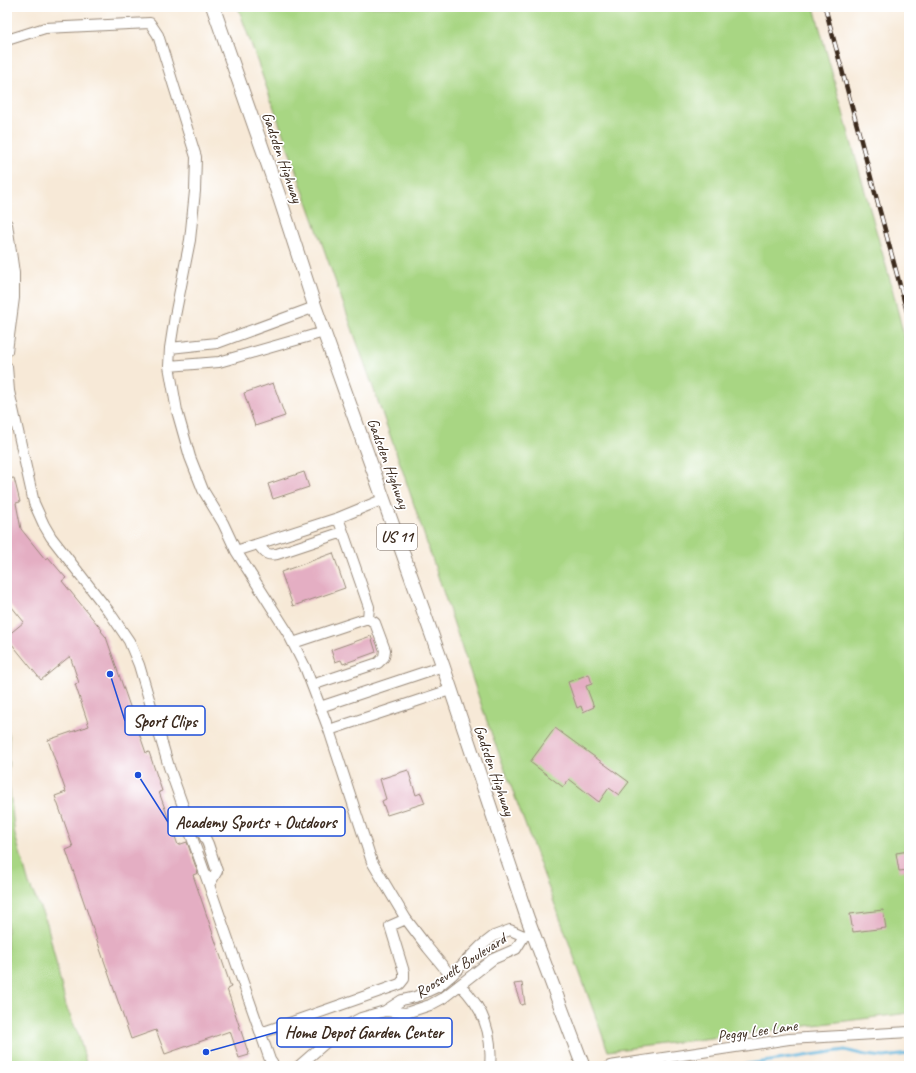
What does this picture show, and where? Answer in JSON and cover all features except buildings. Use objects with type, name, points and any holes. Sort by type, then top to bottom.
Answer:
[{"type":"main road","name":"Gadsden Highway","points":[[213,7],[279,196],[315,307],[442,666],[528,934],[583,1066]]},
{"type":"street","points":[[7,40],[46,28],[150,23],[158,36],[196,157],[195,191],[190,240],[170,348],[169,366],[177,411],[190,457],[203,490],[223,523],[236,551],[293,643],[305,667],[329,730],[372,862],[406,919],[451,976]]},
{"type":"street","points":[[7,224],[14,273],[14,298],[7,351]]},
{"type":"street","points":[[170,348],[216,344],[315,307]]},
{"type":"street","points":[[169,366],[219,362],[324,332]]},
{"type":"street","points":[[7,367],[9,391],[34,503],[51,537],[110,613],[129,641],[139,665],[169,767],[184,809],[201,829],[208,844],[217,871],[209,885],[270,1060],[274,1066]]},
{"type":"street","points":[[236,551],[338,518],[384,500]]},
{"type":"street","points":[[338,518],[369,607],[368,618]]},
{"type":"street","points":[[258,544],[269,555],[277,554],[343,532]]},
{"type":"street","points":[[293,643],[368,618],[376,622],[385,650],[384,657],[378,663],[312,685]]},
{"type":"street","points":[[320,706],[442,666]]},
{"type":"street","points":[[329,730],[450,690]]},
{"type":"street","points":[[261,1033],[400,984],[404,979],[404,972],[390,926],[406,919]]},
{"type":"street","name":"Roosevelt Boulevard","points":[[299,1066],[339,1031],[360,1018],[385,1010],[402,1000],[415,997],[439,986],[481,946],[494,936],[510,930],[528,934],[516,949],[492,959],[443,998],[418,1010],[406,1013],[385,1010]]},
{"type":"street","points":[[460,985],[469,993],[481,1012],[489,1032],[491,1054],[490,1066]]},
{"type":"street","name":"Peggy Lee Lane","points":[[610,1066],[789,1039],[909,1032]]},
{"type":"green space","points":[[238,7],[814,7],[890,280],[909,356],[909,1013],[608,1051],[485,716],[402,469]]},
{"type":"green space","points":[[7,729],[9,735],[8,775],[15,835],[29,884],[47,923],[66,1006],[79,1037],[87,1066],[7,1066]]},
{"type":"waterway","points":[[735,1066],[845,1050],[865,1055],[884,1057],[909,1054]]},
{"type":"railway","points":[[825,7],[909,319]]},
{"type":"place","name":"Sport Clips","points":[[110,674]]},
{"type":"place","name":"Academy Sports + Outdoors","points":[[138,775]]},
{"type":"place","name":"Home Depot Garden Center","points":[[206,1052]]}]
